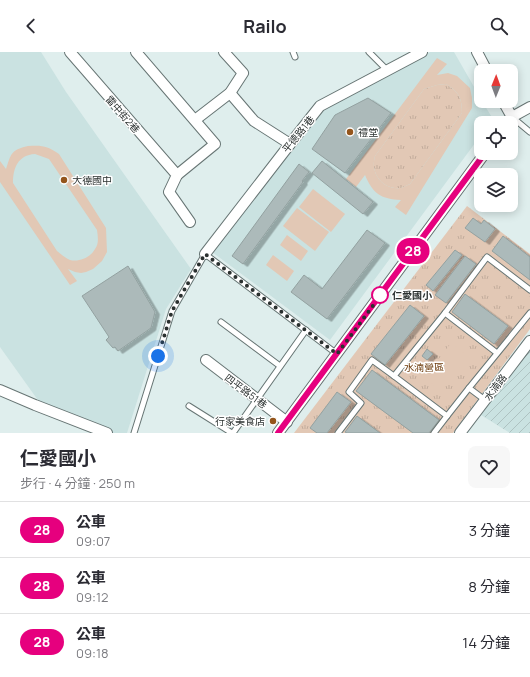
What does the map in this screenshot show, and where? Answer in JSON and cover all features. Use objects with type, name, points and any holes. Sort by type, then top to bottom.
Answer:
[{"type":"street","name":"雷中街2巷","points":[[70,52],[177,175]]},
{"type":"street","points":[[136,52],[215,144],[177,175],[169,192],[190,222]]},
{"type":"street","points":[[195,120],[230,92],[243,73],[224,52]]},
{"type":"street","name":"平德路1巷","points":[[205,254],[320,106],[422,52]]},
{"type":"street","points":[[477,52],[483,64]]},
{"type":"street","points":[[230,92],[254,121],[290,144]]},
{"type":"street","points":[[515,116],[530,107]]},
{"type":"street","points":[[278,433],[480,160]]},
{"type":"street","name":"水湳路","points":[[463,432],[530,340]]},
{"type":"street","name":"四平路51巷","points":[[206,360],[287,422]]},
{"type":"street","points":[[2,389],[35,405],[107,433]]},
{"type":"lane","points":[[369,52],[387,70]]},
{"type":"lane","points":[[518,125],[530,132]]},
{"type":"lane","points":[[134,433],[172,311],[205,254],[337,354]]},
{"type":"lane","points":[[394,376],[445,314],[488,258],[530,290]]},
{"type":"lane","points":[[434,433],[530,313]]},
{"type":"lane","points":[[445,314],[498,353]]},
{"type":"lane","points":[[221,322],[280,366]]},
{"type":"lane","points":[[189,406],[232,433],[306,330]]},
{"type":"lane","points":[[338,433],[361,403],[349,392],[372,360],[447,416]]},
{"type":"lane","points":[[469,388],[485,400]]},
{"type":"shaded area","name":"大德國中","points":[[0,52],[41,52],[66,92],[191,269],[166,309],[127,433],[109,433],[40,403],[0,347]]},
{"type":"shaded area","name":"仁愛國小","points":[[430,52],[454,52],[474,87],[474,108],[486,108],[491,116],[474,116],[474,145],[330,340],[212,252],[324,110]]},
{"type":"shaded area","points":[[530,350],[530,433],[510,433],[481,415]]},
{"type":"green space","points":[[437,58],[447,64],[437,75],[448,73],[457,76],[470,88],[472,108],[406,215],[395,207],[401,200],[383,197],[378,194],[371,187],[365,175],[356,187],[346,179]],"holes":[[[446,84],[459,96],[462,113],[410,184],[401,188],[394,188],[383,183],[379,179],[374,168],[375,156],[424,89]]]},
{"type":"green space","points":[[446,84],[459,96],[462,113],[410,184],[401,188],[394,188],[383,183],[376,174],[374,168],[375,156],[424,89]]},
{"type":"green space","points":[[28,146],[41,146],[59,154],[106,228],[107,252],[102,261],[93,269],[86,272],[75,272],[68,269],[77,281],[70,285],[0,182],[0,161],[6,169],[14,151]],"holes":[[[35,154],[49,159],[97,230],[97,245],[93,252],[84,259],[70,260],[57,251],[13,183],[15,167],[24,157]]]},
{"type":"green space","points":[[313,189],[345,214],[331,232],[299,207]]},
{"type":"green space","name":"水湳營區","points":[[467,206],[530,254],[530,329],[453,433],[294,433]]},
{"type":"green space","points":[[297,208],[329,232],[315,251],[283,226]]},
{"type":"green space","points":[[287,235],[308,251],[301,261],[280,245]]},
{"type":"green space","points":[[273,255],[294,271],[287,281],[266,265]]},
{"type":"green space","points":[[451,343],[468,356],[442,391],[424,378]]},
{"type":"building","name":"禮堂","points":[[368,98],[391,113],[345,173],[312,149],[335,115]]},
{"type":"building","points":[[322,161],[373,202],[363,214],[312,173]]},
{"type":"building","points":[[299,164],[309,172],[243,264],[232,256]]},
{"type":"building","points":[[473,218],[481,224],[484,220],[495,229],[485,242],[465,228]]},
{"type":"building","points":[[367,230],[385,243],[327,319],[291,292],[304,275],[322,289]]},
{"type":"building","points":[[503,236],[530,257],[530,280],[492,251]]},
{"type":"building","points":[[455,250],[462,255],[433,291],[426,285]]},
{"type":"building","points":[[465,256],[476,264],[446,303],[435,295]]},
{"type":"building","points":[[128,266],[155,312],[151,328],[118,351],[106,340],[109,337],[82,296]]},
{"type":"building","points":[[465,294],[508,326],[494,344],[452,312]]},
{"type":"building","points":[[410,305],[424,316],[385,365],[371,354]]},
{"type":"building","points":[[427,349],[433,354],[427,360],[422,356]]},
{"type":"building","points":[[372,370],[439,420],[429,433],[413,433],[356,391]]},
{"type":"building","points":[[337,392],[351,402],[327,433],[317,433],[310,428]]},
{"type":"building","points":[[357,416],[380,433],[345,432]]},
{"type":"bus line","name":"28","points":[[278,433],[480,160]]},
{"type":"place","name":"禮堂","points":[[350,132]]},
{"type":"place","name":"大德國中","points":[[64,180]]},
{"type":"place","name":"仁愛國小","points":[[380,295]]},
{"type":"place","name":"行家美食店","points":[[273,421]]},
{"type":"route","points":[[158,356],[172,311],[205,254],[337,354],[384,291],[380,295]]}]
